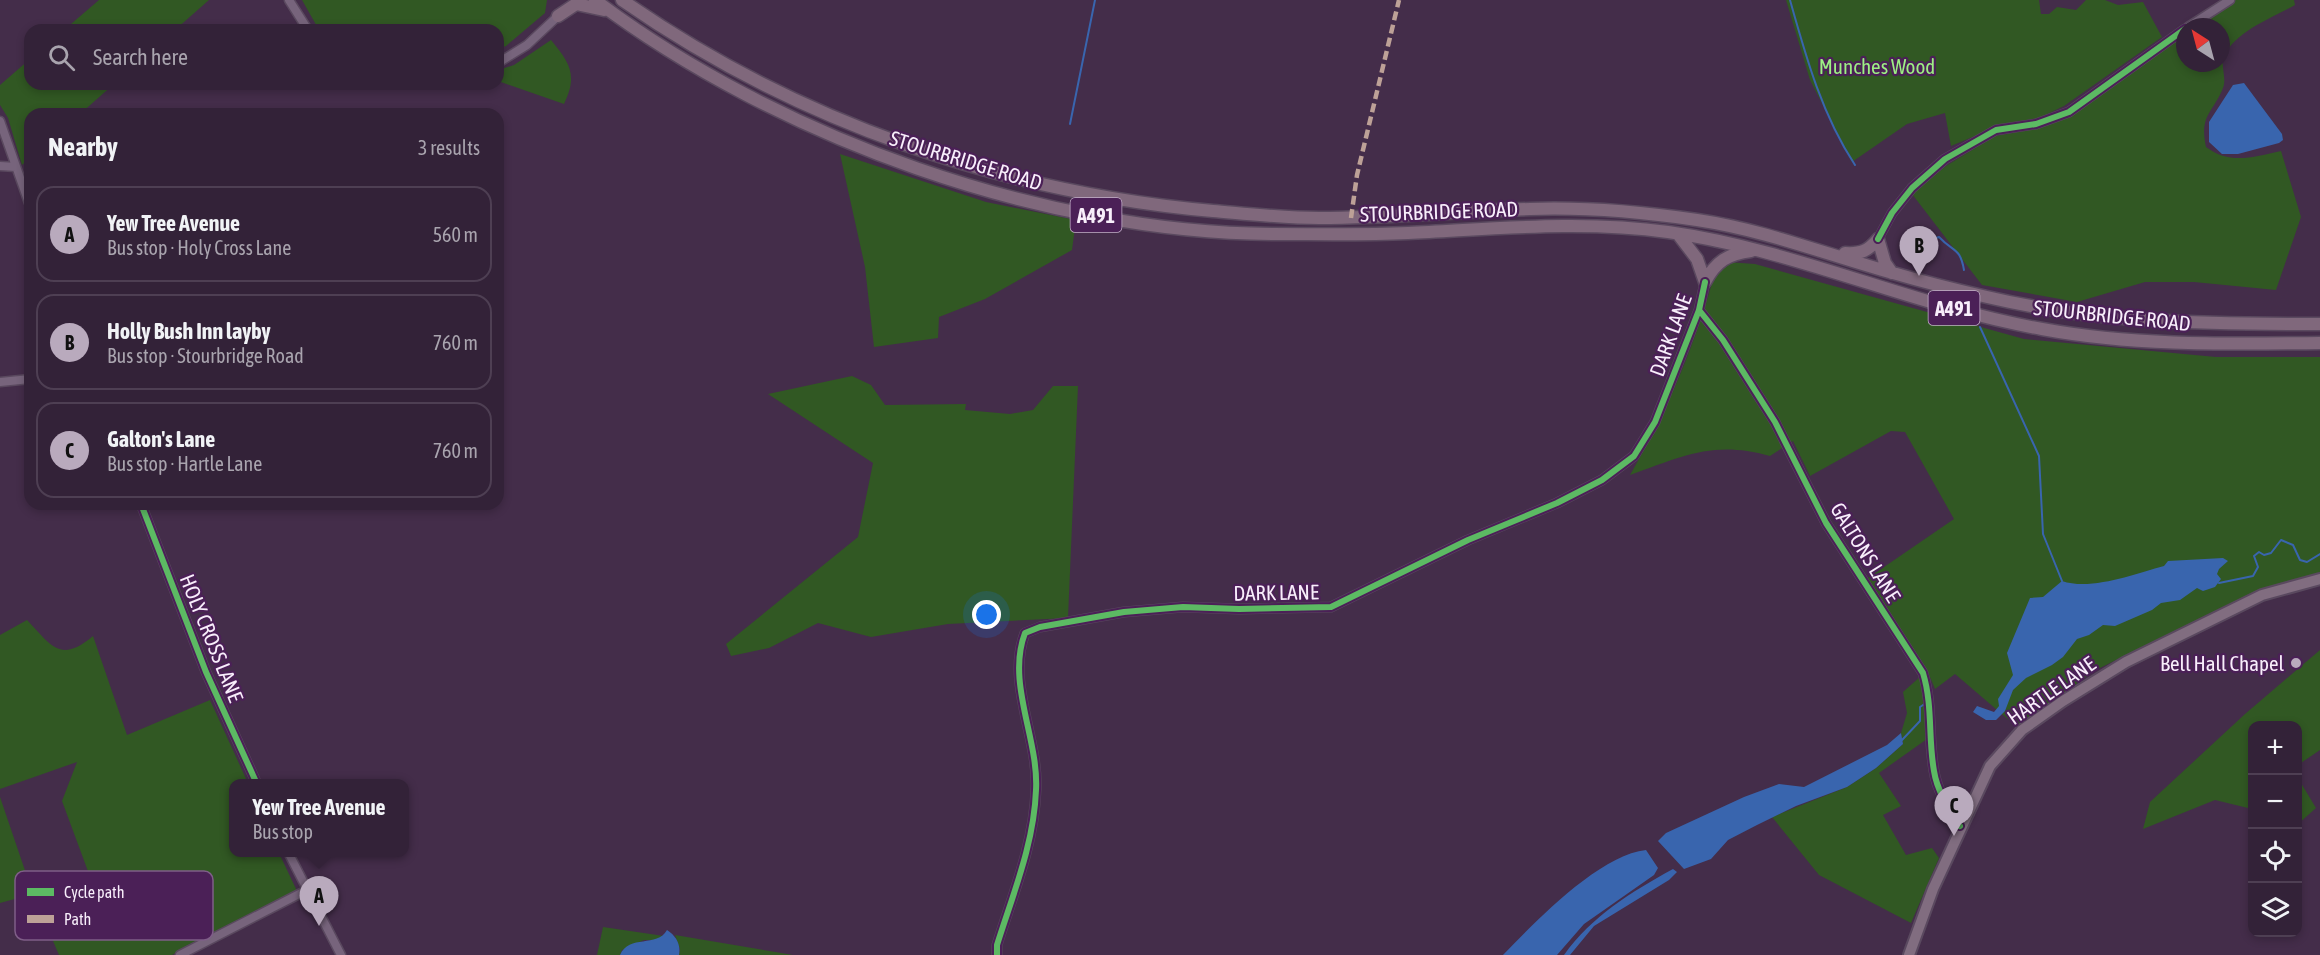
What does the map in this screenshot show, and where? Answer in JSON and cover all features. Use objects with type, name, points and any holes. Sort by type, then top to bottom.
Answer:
[{"type":"highway","points":[[558,16],[566,0]]},
{"type":"highway","name":"STOURBRIDGE ROAD","points":[[595,0],[663,48],[806,123],[900,162],[999,194],[1076,212],[1187,228],[1267,234],[1401,233],[1593,225],[1677,234],[1758,250],[1939,304],[2039,329],[2088,336],[2193,344],[2320,343]]},
{"type":"highway","name":"STOURBRIDGE ROAD","points":[[622,0],[705,53],[819,111],[951,160],[1080,194],[1164,207],[1313,218],[1533,208],[1611,211],[1732,226],[1892,273],[1990,298],[2087,316],[2185,324],[2320,324]]},
{"type":"highway","points":[[558,16],[576,4],[611,12]]},
{"type":"highway","points":[[1677,234],[1697,259],[1705,282]]},
{"type":"highway","points":[[1829,253],[1860,254],[1867,251],[1878,239]]},
{"type":"highway","points":[[1878,239],[1885,263],[1892,273]]},
{"type":"highway","points":[[1705,282],[1713,267],[1723,258],[1758,250]]},
{"type":"main road","name":"HARTLE LANE","points":[[1909,955],[1960,826],[1990,766],[2022,730],[2063,700],[2126,662],[2262,595],[2320,579]]},
{"type":"street","points":[[289,0],[304,24]]},
{"type":"street","points":[[2202,18],[2229,0]]},
{"type":"street","points":[[504,59],[527,45],[558,16]]},
{"type":"street","points":[[1878,239],[1892,213],[1912,188],[1945,159],[1996,130],[2036,124],[2069,112],[2176,36]]},
{"type":"street","points":[[0,121],[24,189]]},
{"type":"street","points":[[0,166],[16,167]]},
{"type":"street","name":"DARK LANE","points":[[997,955],[997,945],[1034,819],[1037,788],[1018,658],[1025,633],[1040,627],[1136,611],[1183,608],[1331,607],[1468,540],[1557,503],[1602,480],[1634,456],[1655,422],[1699,310],[1705,282]]},
{"type":"street","name":"GALTONS LANE","points":[[1699,310],[1723,340],[1775,422],[1826,523],[1923,673],[1930,696],[1934,772],[1946,805],[1960,826]]},
{"type":"street","points":[[0,382],[24,380]]},
{"type":"street","name":"HOLY CROSS LANE","points":[[143,510],[206,672],[255,779]]},
{"type":"street","points":[[290,857],[341,955]]},
{"type":"street","points":[[213,938],[307,890]]},
{"type":"street","points":[[180,955],[209,940]]},
{"type":"green space","points":[[99,0],[209,0],[182,24],[71,24]]},
{"type":"green space","points":[[302,0],[547,0],[545,13],[504,47],[504,24],[316,24]]},
{"type":"green space","name":"Munches Wood","points":[[1786,0],[2039,0],[2041,14],[2049,14],[2057,7],[2076,10],[2086,0],[2105,0],[2118,5],[2143,2],[2162,37],[2064,106],[2039,118],[2013,122],[1951,146],[1945,113],[1907,124],[1852,162],[1810,80]]},
{"type":"green space","points":[[2234,0],[2294,0],[2295,5],[2255,26],[2230,47],[2230,18],[2207,18]]},
{"type":"green space","points":[[551,40],[570,70],[571,85],[564,104],[504,83],[504,68],[514,65]]},
{"type":"green space","points":[[2176,40],[2176,72],[2224,72],[2223,88],[2208,115],[2204,128],[2206,147],[2215,153],[2233,158],[2281,151],[2301,217],[2276,290],[2194,282],[2145,282],[2077,302],[1982,285],[1912,194],[1946,166],[1995,136],[2035,129],[2071,116]]},
{"type":"green space","points":[[24,64],[24,90],[107,90],[87,108],[24,108],[24,163],[22,165],[8,118],[0,105],[0,85]]},
{"type":"green space","points":[[840,154],[986,202],[1076,220],[1072,250],[985,299],[939,317],[938,338],[874,347],[865,267]]},
{"type":"green space","points":[[1727,262],[1755,264],[2024,339],[2216,357],[2320,357],[2320,573],[2289,581],[2223,607],[2094,671],[2017,727],[1955,674],[1935,689],[1927,670],[1868,578],[1954,519],[1905,432],[1891,431],[1810,476],[1793,441],[1770,456],[1750,451],[1699,452],[1630,475],[1657,426],[1680,374],[1700,322],[1716,268]]},
{"type":"green space","points":[[852,376],[871,385],[885,405],[966,404],[965,410],[1010,414],[1033,410],[1053,386],[1078,386],[1068,618],[948,624],[871,637],[818,623],[769,648],[731,656],[726,644],[858,537],[873,463],[768,394]]},
{"type":"green space","points":[[27,620],[50,643],[64,650],[72,649],[93,636],[127,735],[210,700],[246,779],[229,779],[229,857],[281,857],[297,891],[213,934],[213,871],[88,871],[62,801],[77,762],[0,789],[0,635]]},
{"type":"green space","points":[[2320,650],[2320,750],[2302,762],[2302,721],[2248,721],[2248,808],[2215,800],[2143,829],[2150,802],[2245,714]]},
{"type":"green space","points":[[1921,676],[1927,739],[1879,773],[1901,806],[1883,815],[1906,855],[1932,848],[1939,858],[1911,923],[1819,875],[1772,817],[1847,787],[1876,768],[1903,744],[1901,733],[1907,713],[1903,692]]},
{"type":"green space","points":[[2302,785],[2316,808],[2302,820]]},
{"type":"green space","points":[[0,797],[25,871],[15,871],[15,899],[0,903]]},
{"type":"green space","points":[[603,927],[664,936],[658,940],[644,940],[622,950],[620,955],[597,955]]},
{"type":"green space","points":[[675,935],[793,955],[679,955],[680,949]]},
{"type":"green space","points":[[53,940],[201,940],[172,955],[59,955]]},
{"type":"water","points":[[2244,83],[2282,134],[2283,140],[2238,154],[2222,154],[2209,142],[2209,122],[2233,85]]},
{"type":"water","points":[[2223,558],[2228,561],[2219,569],[2217,574],[2221,579],[2215,587],[2203,591],[2197,588],[2180,600],[2161,603],[2152,610],[2115,626],[2103,625],[2089,635],[2077,639],[2063,657],[2026,678],[2013,690],[2005,711],[1996,720],[1986,720],[1973,712],[1977,706],[1994,712],[1999,706],[1998,699],[2013,675],[2007,653],[2030,598],[2043,597],[2062,581],[2073,584],[2099,583],[2164,566],[2168,561]]},
{"type":"water","points":[[1901,733],[1903,744],[1876,768],[1847,787],[1796,806],[1728,840],[1711,859],[1684,869],[1658,841],[1666,833],[1744,797],[1779,784],[1804,787],[1887,745]]},
{"type":"water","points":[[1646,850],[1658,868],[1654,875],[1584,924],[1557,955],[1503,955],[1532,925],[1589,877],[1608,864]]},
{"type":"water","points":[[1673,869],[1677,872],[1669,880],[1594,926],[1570,955],[1564,955],[1587,928],[1613,906]]},
{"type":"water","points":[[667,930],[677,941],[679,955],[620,955],[630,945],[657,939]]},
{"type":"waterway","points":[[1070,124],[1095,0]]},
{"type":"waterway","points":[[1790,0],[1824,106],[1855,165]]},
{"type":"waterway","points":[[1927,241],[1939,237],[1961,257],[1964,270]]},
{"type":"waterway","points":[[1980,327],[2039,456],[2043,534],[2062,581]]},
{"type":"waterway","points":[[2219,583],[2253,576],[2258,567],[2254,556],[2259,552],[2264,555],[2271,553],[2281,540],[2293,545],[2300,560],[2307,562],[2320,554]]},
{"type":"waterway","points":[[1902,740],[1920,721],[1920,707],[1926,703]]},
{"type":"marked path","points":[[1351,218],[1357,175],[1399,0]]},
{"type":"cycle path","points":[[1878,239],[1892,213],[1912,188],[1945,159],[1996,130],[2036,124],[2069,112],[2176,35]]},
{"type":"cycle path","points":[[997,955],[997,945],[1027,849],[1036,790],[1036,771],[1019,671],[1020,652],[1025,633],[1040,627],[1124,612],[1183,607],[1239,609],[1331,607],[1468,540],[1557,503],[1602,480],[1634,456],[1655,422],[1699,310],[1705,282]]},
{"type":"cycle path","points":[[1699,310],[1723,340],[1775,422],[1826,523],[1923,673],[1928,698],[1932,759],[1936,778],[1944,800],[1960,826]]},
{"type":"cycle path","points":[[143,510],[206,672],[255,779]]},
{"type":"place","name":"Holly Bush Inn layby","points":[[1919,276]]},
{"type":"place","name":"Bell Hall Chapel","points":[[2296,663]]},
{"type":"place","name":"Galton's Lane","points":[[1954,836]]},
{"type":"place","name":"Yew Tree Avenue","points":[[319,926]]}]
